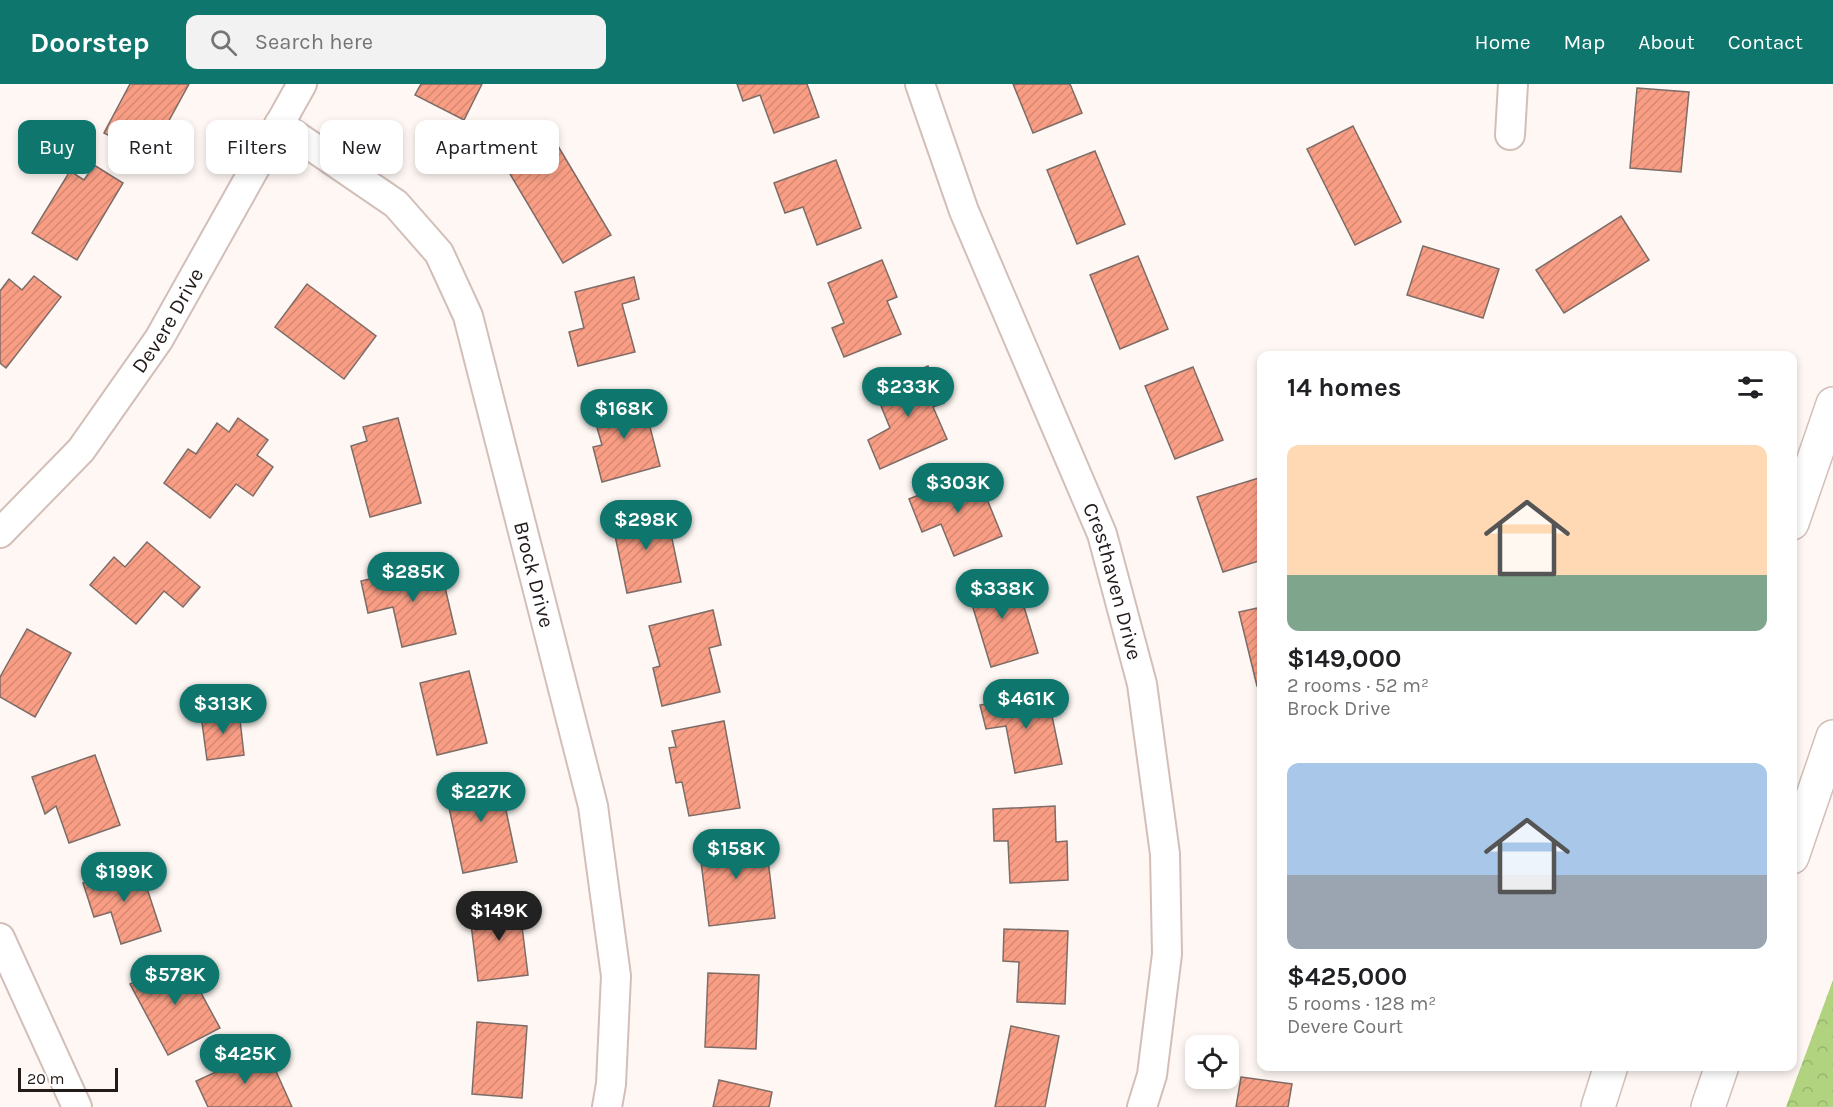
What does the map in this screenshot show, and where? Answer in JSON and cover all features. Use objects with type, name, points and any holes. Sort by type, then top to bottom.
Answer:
[{"type":"highway","points":[[1797,508],[1833,404]]},
{"type":"highway","points":[[1797,842],[1833,737]]},
{"type":"highway","points":[[1598,1107],[1609,1071]]},
{"type":"highway","points":[[1708,1107],[1720,1071]]},
{"type":"street","name":"Devere Drive","points":[[281,120],[302,84]]},
{"type":"street","name":"Cresthaven Drive","points":[[920,84],[964,211],[1102,534],[1142,684],[1165,854],[1167,954],[1152,1075],[1142,1107]]},
{"type":"street","points":[[1510,135],[1513,84]]},
{"type":"street","name":"Brock Drive","points":[[308,144],[396,204],[439,253],[468,316],[593,807],[616,976],[611,1084],[607,1107]]},
{"type":"street","name":"Devere Drive","points":[[0,533],[81,450],[159,339],[251,174]]},
{"type":"street","points":[[0,938],[77,1107]]},
{"type":"green space","points":[[1833,980],[1833,1107],[1786,1107]]},
{"type":"building","points":[[130,84],[189,84],[169,120],[111,120]]},
{"type":"building","points":[[421,84],[482,84],[464,120],[415,95]]},
{"type":"building","points":[[737,84],[807,84],[819,117],[774,133],[760,95],[743,101]]},
{"type":"building","points":[[1013,84],[1070,84],[1082,113],[1033,133]]},
{"type":"building","points":[[1637,88],[1689,92],[1681,172],[1630,168]]},
{"type":"building","points":[[1353,126],[1401,222],[1355,245],[1307,149]]},
{"type":"building","points":[[559,148],[611,235],[563,263],[510,174],[559,174]]},
{"type":"building","points":[[1095,151],[1125,224],[1077,244],[1047,170]]},
{"type":"building","points":[[836,160],[861,228],[817,245],[803,207],[785,213],[774,183]]},
{"type":"building","points":[[96,166],[123,183],[77,260],[32,233],[68,174],[75,174],[84,180],[88,174],[96,174]]},
{"type":"building","points":[[1621,216],[1649,260],[1564,313],[1536,270]]},
{"type":"building","points":[[1423,246],[1499,269],[1483,318],[1407,295]]},
{"type":"building","points":[[1138,256],[1168,329],[1120,349],[1090,275]]},
{"type":"building","points":[[882,260],[897,297],[887,301],[901,334],[844,357],[832,328],[844,323],[828,283]]},
{"type":"building","points":[[34,276],[61,297],[6,368],[0,363],[0,291],[9,279],[22,290]]},
{"type":"building","points":[[634,277],[639,299],[622,304],[635,352],[578,366],[569,332],[584,328],[575,292]]},
{"type":"building","points":[[307,284],[376,336],[344,379],[275,327]]},
{"type":"building","points":[[928,366],[944,403],[933,407],[947,439],[880,469],[868,440],[890,428],[874,389]]},
{"type":"building","points":[[1193,367],[1223,440],[1175,459],[1145,386]]},
{"type":"building","points":[[642,396],[660,466],[602,482],[593,447],[602,445],[592,410]]},
{"type":"building","points":[[238,418],[268,440],[257,455],[273,467],[253,496],[236,484],[210,518],[164,483],[188,449],[196,454],[217,423],[229,432]]},
{"type":"building","points":[[398,418],[421,503],[370,517],[351,446],[367,441],[363,427]]},
{"type":"building","points":[[976,472],[1002,536],[954,556],[941,524],[922,532],[909,499]]},
{"type":"building","points":[[1257,479],[1257,562],[1223,572],[1197,497]]},
{"type":"building","points":[[666,510],[681,582],[627,593],[612,521]]},
{"type":"building","points":[[147,542],[200,587],[183,607],[164,591],[136,624],[90,585],[114,557],[125,567]]},
{"type":"building","points":[[439,562],[456,634],[402,647],[393,607],[368,613],[361,581]]},
{"type":"building","points":[[1014,574],[1038,653],[991,667],[967,588]]},
{"type":"building","points":[[1257,608],[1257,686],[1239,612]]},
{"type":"building","points":[[713,610],[721,645],[709,648],[720,692],[662,706],[653,668],[660,666],[649,626]]},
{"type":"building","points":[[27,629],[71,653],[35,717],[0,697],[0,677]]},
{"type":"building","points":[[469,671],[487,743],[437,755],[420,683]]},
{"type":"building","points":[[1047,692],[1062,764],[1015,773],[1006,726],[986,729],[980,705]]},
{"type":"building","points":[[239,711],[244,755],[207,760],[201,715]]},
{"type":"building","points":[[724,721],[740,808],[689,816],[682,782],[676,783],[669,748],[676,747],[672,731]]},
{"type":"building","points":[[95,755],[120,825],[69,843],[56,806],[45,814],[32,777]]},
{"type":"building","points":[[498,773],[517,862],[463,873],[444,784]]},
{"type":"building","points":[[1055,806],[1056,842],[1067,841],[1068,880],[1010,883],[1008,841],[994,841],[993,809]]},
{"type":"building","points":[[740,833],[741,846],[766,843],[775,918],[709,926],[698,838]]},
{"type":"building","points":[[139,864],[161,931],[121,944],[111,912],[94,917],[83,883]]},
{"type":"building","points":[[519,902],[528,975],[478,981],[469,908]]},
{"type":"building","points":[[1004,929],[1068,931],[1065,1004],[1017,1002],[1019,962],[1003,961]]},
{"type":"building","points":[[181,956],[220,1028],[168,1055],[130,984]]},
{"type":"building","points":[[708,973],[759,975],[756,1049],[705,1047]]},
{"type":"building","points":[[477,1022],[527,1026],[522,1098],[472,1094]]},
{"type":"building","points":[[1011,1026],[1059,1036],[1045,1107],[995,1107]]},
{"type":"building","points":[[266,1049],[292,1107],[208,1107],[196,1081]]},
{"type":"building","points":[[1241,1077],[1292,1084],[1288,1107],[1236,1107]]},
{"type":"building","points":[[719,1080],[772,1092],[769,1107],[713,1107]]}]
